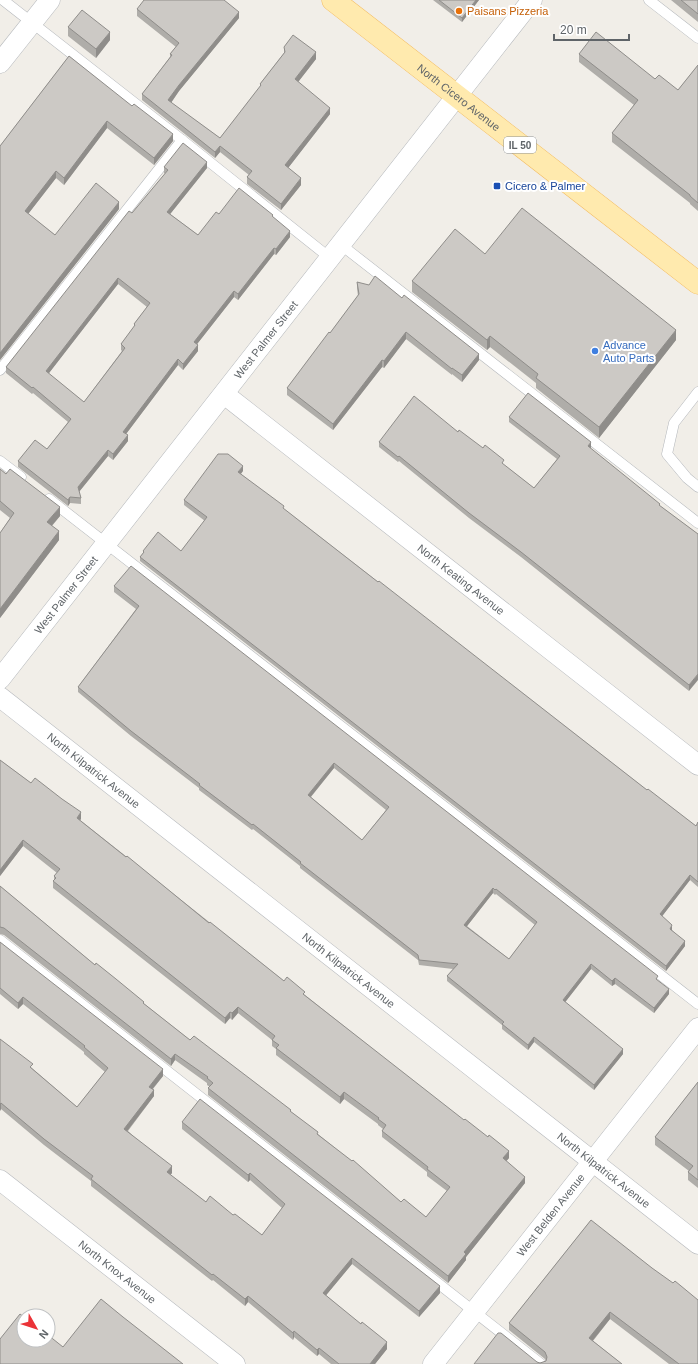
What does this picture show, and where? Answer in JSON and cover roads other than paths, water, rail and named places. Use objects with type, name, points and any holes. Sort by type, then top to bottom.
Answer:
[{"type":"main road","name":"North Cicero Avenue","points":[[333,0],[698,282]]},
{"type":"street","points":[[0,63],[50,0]]},
{"type":"street","name":"West Palmer Street","points":[[0,679],[532,0]]},
{"type":"street","name":"North Keating Avenue","points":[[224,394],[698,766]]},
{"type":"street","name":"North Kilpatrick Avenue","points":[[0,697],[698,1244]]},
{"type":"street","name":"West Belden Avenue","points":[[433,1364],[698,1028]]},
{"type":"street","name":"North Knox Avenue","points":[[0,1180],[235,1364]]},
{"type":"lane","points":[[3,0],[182,140],[335,251],[698,523]]},
{"type":"lane","points":[[648,0],[698,38]]},
{"type":"lane","points":[[0,370],[182,140]]},
{"type":"lane","points":[[697,396],[674,423],[667,454],[687,478],[698,487]]},
{"type":"lane","points":[[0,461],[32,486]]},
{"type":"lane","points":[[44,495],[698,1004]]},
{"type":"lane","points":[[0,940],[541,1364]]},
{"type":"place","name":"Paisans Pizzeria","points":[[459,11]]},
{"type":"place","name":"Cicero & Palmer","points":[[497,186]]},
{"type":"place","name":"Advance Auto Parts","points":[[595,351]]}]
